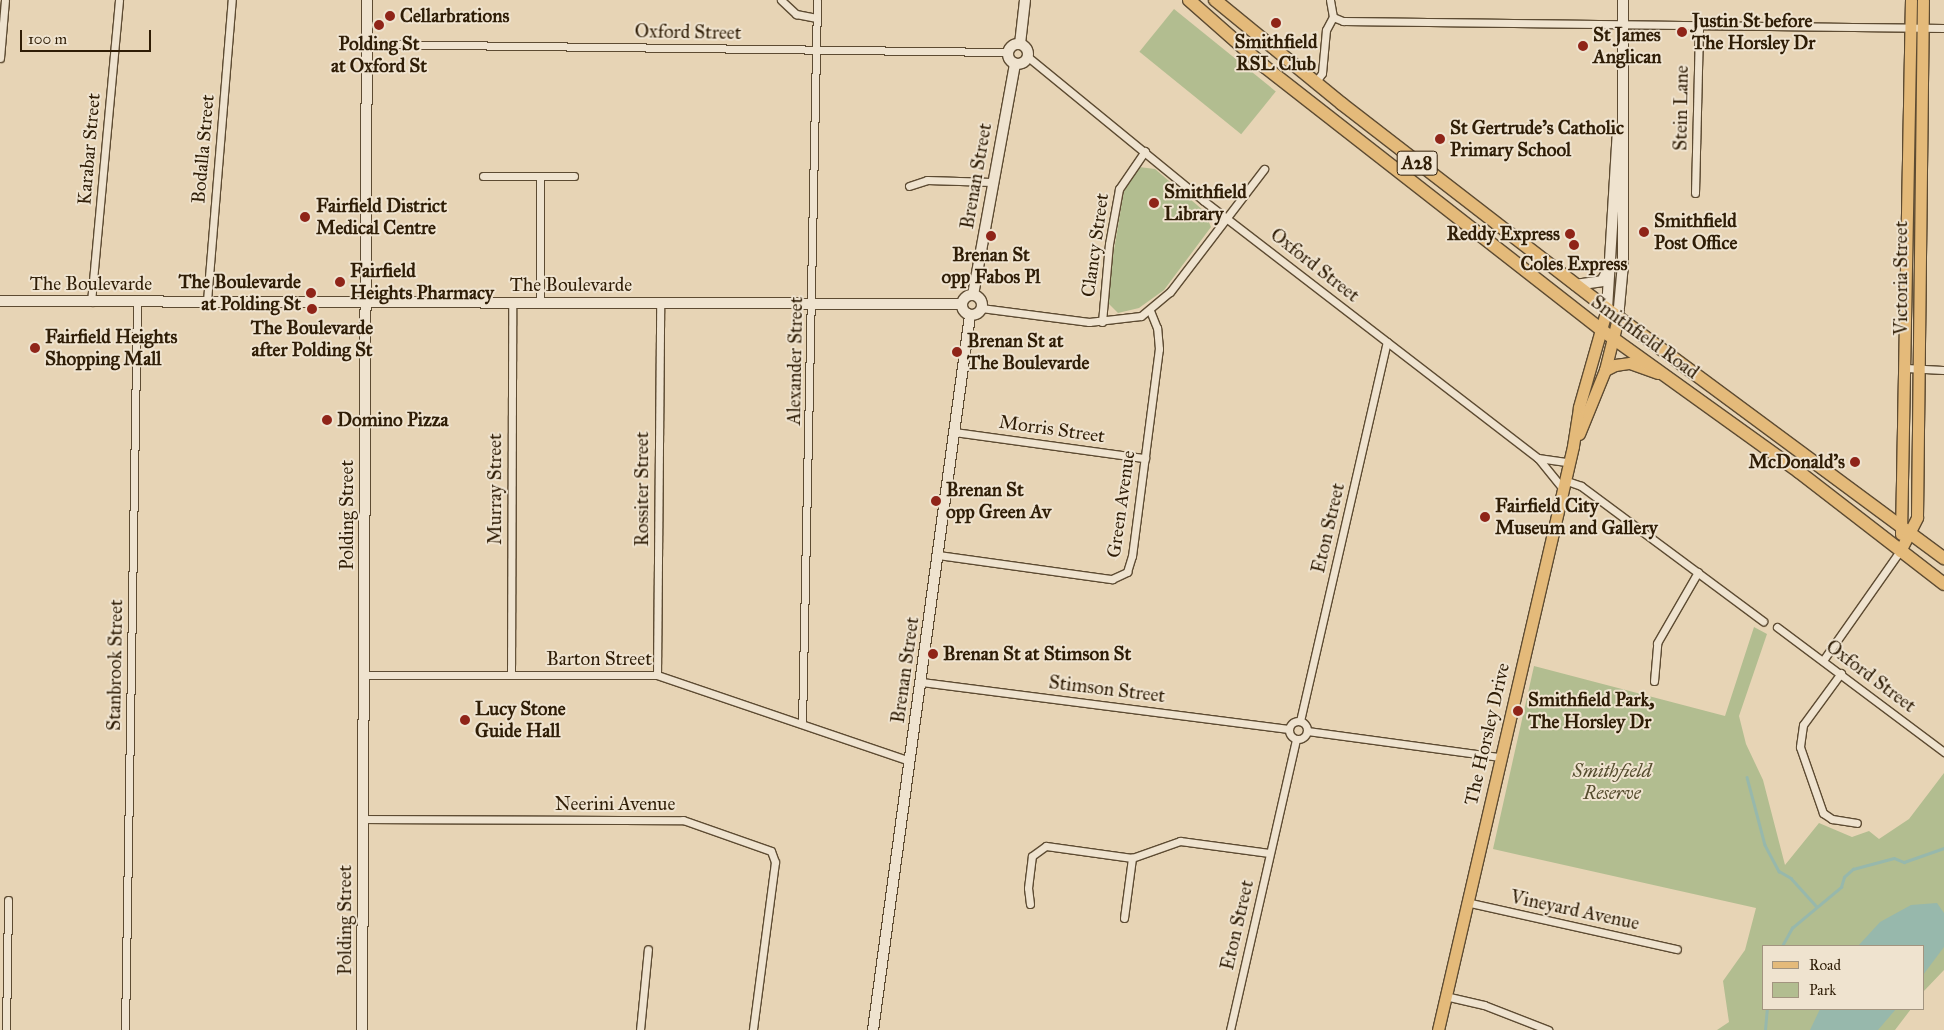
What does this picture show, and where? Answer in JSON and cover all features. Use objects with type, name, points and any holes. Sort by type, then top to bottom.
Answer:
[{"type":"highway","name":"Smithfield Road","points":[[1189,0],[1265,67],[1603,331],[1799,472],[1944,584]]},
{"type":"highway","name":"Smithfield Road","points":[[1215,0],[1315,83],[1618,318],[1944,558]]},
{"type":"main road","name":"Victoria Street","points":[[1900,551],[1906,530],[1905,368],[1911,0]]},
{"type":"main road","name":"Victoria Street","points":[[1906,530],[1917,516],[1923,0]]},
{"type":"main road","name":"The Horsley Drive","points":[[1573,446],[1579,407],[1603,331],[1607,309]]},
{"type":"main road","name":"The Horsley Drive","points":[[1438,1030],[1568,462],[1605,370],[1618,318]]},
{"type":"main road","points":[[1605,370],[1615,365],[1630,363],[1667,377]]},
{"type":"street","points":[[0,58],[5,0]]},
{"type":"street","name":"Karabar Street","points":[[91,302],[119,0]]},
{"type":"street","name":"Bodalla Street","points":[[207,301],[232,0]]},
{"type":"street","name":"Polding Street","points":[[362,1030],[367,0]]},
{"type":"street","points":[[781,0],[796,14],[817,18]]},
{"type":"street","name":"Alexander Street","points":[[802,724],[817,0]]},
{"type":"street","points":[[1020,44],[1025,0]]},
{"type":"street","points":[[1315,83],[1326,60],[1326,30],[1333,17],[1330,0]]},
{"type":"street","name":"The Horsley Drive","points":[[1618,318],[1623,264],[1621,104],[1623,0]]},
{"type":"street","points":[[1333,17],[1343,21],[1944,28]]},
{"type":"street","name":"Stein Lane","points":[[1695,193],[1699,24]]},
{"type":"street","name":"Oxford Street","points":[[368,44],[1008,52]]},
{"type":"street","points":[[1020,44],[1028,50],[1028,57],[1025,62],[1015,64],[1009,58],[1008,52],[1011,46],[1020,44]]},
{"type":"street","name":"Oxford Street","points":[[1028,57],[1227,218],[1538,458],[1563,484],[1581,486],[1763,621]]},
{"type":"street","name":"Brenan Street","points":[[973,295],[992,182],[1015,64]]},
{"type":"street","name":"The Horsley Drive","points":[[1607,309],[1611,265],[1614,163],[1621,104]]},
{"type":"street","name":"Clancy Street","points":[[1102,322],[1109,244],[1119,189],[1144,151]]},
{"type":"street","points":[[982,308],[1102,322],[1133,319],[1150,311],[1170,292],[1264,169]]},
{"type":"street","points":[[483,176],[574,176]]},
{"type":"street","points":[[540,176],[540,302]]},
{"type":"street","points":[[909,186],[927,180],[992,182]]},
{"type":"street","points":[[1575,285],[1602,281],[1611,265]]},
{"type":"street","points":[[973,295],[979,298],[982,308],[976,315],[970,315],[963,310],[964,298],[973,295]]},
{"type":"street","name":"The Boulevarde","points":[[0,301],[962,304]]},
{"type":"street","name":"Stanbrook Street","points":[[125,1030],[137,301]]},
{"type":"street","name":"Murray Street","points":[[511,675],[512,302]]},
{"type":"street","name":"Rossiter Street","points":[[657,674],[660,303]]},
{"type":"street","name":"Green Avenue","points":[[938,555],[1112,578],[1121,577],[1130,566],[1159,349],[1157,328],[1150,311]]},
{"type":"street","name":"Brenan Street","points":[[873,1030],[970,315]]},
{"type":"street","name":"Eton Street","points":[[1300,721],[1387,342]]},
{"type":"street","points":[[1905,368],[1944,370]]},
{"type":"street","name":"Morris Street","points":[[954,432],[1145,458]]},
{"type":"street","name":"Oxford Street","points":[[1538,458],[1568,462]]},
{"type":"street","points":[[1824,659],[1900,551]]},
{"type":"street","points":[[1654,681],[1657,642],[1698,572]]},
{"type":"street","name":"Oxford Street","points":[[1777,627],[1824,659],[1944,752]]},
{"type":"street","points":[[1841,673],[1803,725],[1800,747],[1820,810],[1832,819],[1857,823]]},
{"type":"street","name":"Barton Street","points":[[364,675],[657,674],[910,761]]},
{"type":"street","name":"Stimson Street","points":[[921,682],[1289,729]]},
{"type":"street","points":[[1307,731],[1306,725],[1300,721],[1289,729],[1291,737],[1296,739],[1307,731],[1500,757]]},
{"type":"street","name":"Eton Street","points":[[1230,1030],[1296,739]]},
{"type":"street","name":"Neerini Avenue","points":[[362,820],[683,820],[771,851],[775,862],[753,1030]]},
{"type":"street","points":[[1030,904],[1028,888],[1032,856],[1041,847],[1132,858],[1180,841],[1269,853]]},
{"type":"street","points":[[1124,918],[1132,858]]},
{"type":"street","points":[[6,1030],[8,900]]},
{"type":"street","name":"Vineyard Avenue","points":[[1466,902],[1677,949]]},
{"type":"street","points":[[640,1030],[648,949]]},
{"type":"street","points":[[1446,996],[1490,1006],[1548,1030]]},
{"type":"green space","points":[[1174,9],[1276,91],[1241,134],[1139,52]]},
{"type":"green space","points":[[1139,167],[1155,169],[1204,211],[1211,227],[1164,290],[1139,308],[1118,313],[1108,303],[1108,286],[1124,190]]},
{"type":"green space","name":"Smithfield Reserve","points":[[1754,627],[1767,634],[1739,716],[1746,744],[1763,780],[1785,865],[1819,823],[1852,837],[1869,831],[1879,839],[1909,819],[1944,773],[1944,970],[1924,991],[1924,945],[1762,945],[1762,1010],[1910,1010],[1895,1030],[1717,1030],[1729,1022],[1723,981],[1745,950],[1756,908],[1493,849],[1534,666],[1725,716]]},
{"type":"water","points":[[1937,903],[1944,913],[1944,947],[1924,974],[1924,945],[1859,945],[1880,922],[1911,905]]},
{"type":"water","points":[[1820,1010],[1895,1010],[1878,1030],[1810,1030]]},
{"type":"waterway","points":[[1747,777],[1765,845],[1779,871],[1791,878],[1816,906]]},
{"type":"waterway","points":[[1783,945],[1792,928],[1841,887],[1844,877],[1853,869],[1894,858],[1904,862],[1944,848]]},
{"type":"waterway","points":[[1765,1030],[1767,1010]]},
{"type":"place","name":"Cellarbrations","points":[[390,16]]},
{"type":"place","name":"Smithfield RSL Club","points":[[1276,23]]},
{"type":"place","name":"Polding St at Oxford St","points":[[379,25]]},
{"type":"place","name":"Justin St before The Horsley Dr","points":[[1682,32]]},
{"type":"place","name":"St James Anglican","points":[[1583,46]]},
{"type":"place","name":"St Gertrude's Catholic Primary School","points":[[1440,139]]},
{"type":"place","name":"Smithfield Library","points":[[1154,203]]},
{"type":"place","name":"Fairfield District Medical Centre","points":[[305,217]]},
{"type":"place","name":"Smithfield Post Office","points":[[1644,232]]},
{"type":"place","name":"Reddy Express","points":[[1570,234]]},
{"type":"place","name":"Brenan St opp Fabos Pl","points":[[991,236]]},
{"type":"place","name":"Coles Express","points":[[1574,245]]},
{"type":"place","name":"Fairfield Heights Pharmacy","points":[[340,282]]},
{"type":"place","name":"The Boulevarde at Polding St","points":[[311,293]]},
{"type":"place","name":"The Boulevarde after Polding St","points":[[312,309]]},
{"type":"place","name":"Fairfield Heights Shopping Mall","points":[[35,348]]},
{"type":"place","name":"Brenan St at The Boulevarde","points":[[957,352]]},
{"type":"place","name":"Domino Pizza","points":[[327,420]]},
{"type":"place","name":"McDonald's","points":[[1855,462]]},
{"type":"place","name":"Brenan St opp Green Av","points":[[936,501]]},
{"type":"place","name":"Fairfield City Museum and Gallery","points":[[1485,517]]},
{"type":"place","name":"Brenan St at Stimson St","points":[[933,654]]},
{"type":"place","name":"Smithfield Park, The Horsley Dr","points":[[1518,711]]},
{"type":"place","name":"Lucy Stone Guide Hall","points":[[465,720]]}]
